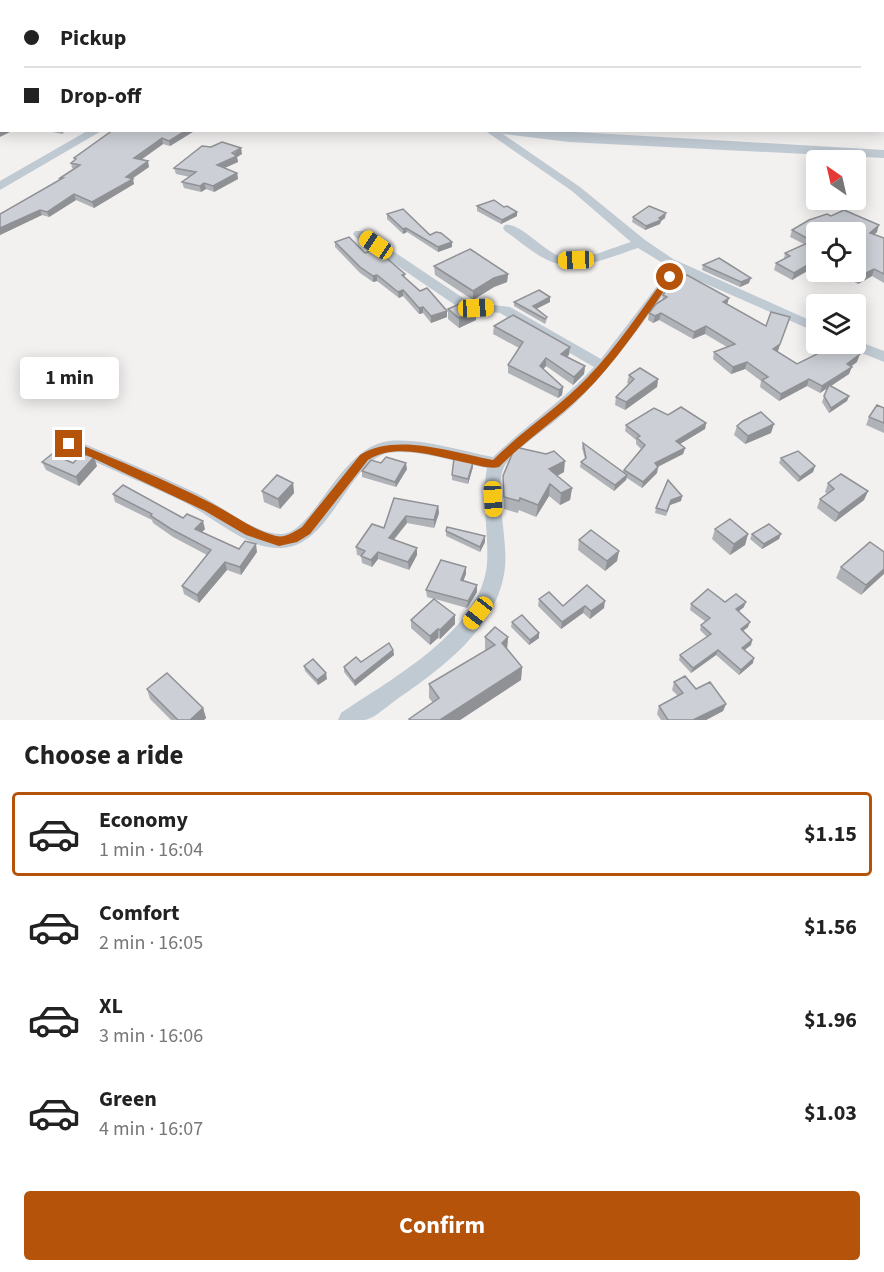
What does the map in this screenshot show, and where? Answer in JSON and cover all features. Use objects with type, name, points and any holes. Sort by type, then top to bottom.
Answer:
[{"type":"street","points":[[0,186],[94,132]]},
{"type":"street","points":[[492,132],[576,189],[620,223],[640,243],[679,267],[806,324]]},
{"type":"street","points":[[520,132],[569,138],[884,154]]},
{"type":"street","points":[[510,228],[562,261],[576,260],[640,243]]},
{"type":"street","points":[[359,234],[466,306],[505,310],[603,366]]},
{"type":"street","points":[[348,720],[422,669],[458,638],[478,613],[494,579],[493,499],[496,464],[516,443],[577,393],[603,366],[679,267]]},
{"type":"street","points":[[866,350],[884,357]]},
{"type":"street","points":[[69,444],[157,482],[250,532],[279,542],[293,539],[306,531],[364,458],[375,451],[390,447],[409,449],[496,464]]},
{"type":"building","points":[[110,132],[184,132],[169,141],[162,138],[134,158],[148,161],[126,177],[133,179],[92,202],[74,194],[47,212],[40,210],[0,228],[0,214],[63,178],[60,178],[80,165],[71,163],[76,159],[74,158]]},
{"type":"building","points":[[222,142],[241,148],[232,153],[237,156],[217,165],[237,173],[213,186],[204,183],[200,186],[182,182],[196,172],[174,168],[202,146],[211,147]]},
{"type":"building","points":[[494,200],[517,212],[502,220],[477,206]]},
{"type":"building","points":[[649,206],[666,213],[659,218],[661,220],[646,226],[633,217]]},
{"type":"building","points":[[403,209],[430,235],[436,232],[441,233],[452,242],[438,247],[406,228],[403,229],[387,214]]},
{"type":"building","points":[[844,210],[879,225],[870,233],[884,238],[884,274],[874,269],[866,273],[866,222],[806,222],[806,238],[792,230],[809,220],[827,214],[831,216]]},
{"type":"building","points":[[349,237],[365,253],[376,249],[405,274],[402,275],[420,291],[427,288],[447,311],[431,316],[423,307],[419,308],[403,290],[398,292],[377,275],[373,276],[360,267],[335,242]]},
{"type":"building","points":[[806,244],[806,266],[794,273],[776,263],[790,256],[785,253]]},
{"type":"building","points":[[470,249],[508,274],[494,278],[473,291],[434,266]]},
{"type":"building","points":[[719,258],[751,278],[741,282],[703,265]]},
{"type":"building","points":[[687,275],[729,298],[723,302],[766,326],[771,312],[790,317],[780,344],[773,349],[797,364],[817,354],[860,354],[847,364],[852,367],[822,386],[809,379],[781,394],[762,380],[768,377],[747,362],[733,367],[714,352],[735,344],[706,326],[694,332],[661,313],[655,316],[649,313],[656,304],[667,297],[663,295],[672,282]]},
{"type":"building","points":[[539,290],[550,297],[533,306],[547,317],[545,319],[514,302]]},
{"type":"building","points":[[464,302],[476,310],[459,318],[448,309]]},
{"type":"building","points":[[513,315],[570,347],[561,354],[585,366],[574,377],[546,358],[540,366],[563,387],[559,390],[508,365],[523,342],[494,326]]},
{"type":"building","points":[[640,368],[658,379],[626,402],[616,397],[634,379],[629,375]]},
{"type":"building","points":[[829,385],[849,396],[831,408],[824,396]]},
{"type":"building","points":[[877,405],[884,408],[884,423],[869,417]]},
{"type":"building","points":[[681,407],[706,423],[676,441],[685,448],[655,463],[658,467],[643,482],[624,470],[645,445],[637,438],[640,436],[626,425],[654,408],[668,415]]},
{"type":"building","points":[[761,412],[774,424],[748,436],[737,426],[743,421]]},
{"type":"building","points":[[583,443],[627,475],[615,485],[581,462],[586,458]]},
{"type":"building","points":[[515,447],[546,454],[554,451],[565,461],[549,469],[572,488],[561,493],[550,484],[538,505],[520,498],[519,501],[504,497],[503,476]]},
{"type":"building","points":[[798,451],[815,466],[800,477],[781,458]]},
{"type":"building","points":[[52,454],[73,463],[82,454],[94,457],[76,477],[42,462]]},
{"type":"building","points":[[386,457],[406,463],[395,482],[362,471],[371,460],[381,463]]},
{"type":"building","points":[[454,458],[473,462],[468,479],[452,475]]},
{"type":"building","points":[[841,474],[868,491],[839,513],[820,499],[834,489],[828,483]]},
{"type":"building","points":[[277,475],[293,483],[278,499],[262,491]]},
{"type":"building","points":[[668,480],[682,496],[671,500],[667,511],[656,508]]},
{"type":"building","points":[[123,485],[183,518],[187,514],[203,521],[195,529],[239,549],[245,541],[256,544],[240,567],[225,562],[197,595],[182,586],[211,550],[171,529],[151,516],[152,514],[113,494]]},
{"type":"building","points":[[394,498],[438,506],[434,520],[406,516],[389,538],[417,548],[408,562],[378,552],[371,560],[361,556],[365,551],[356,547],[372,524],[384,528]]},
{"type":"building","points":[[730,519],[748,534],[734,544],[715,529]]},
{"type":"building","points":[[769,524],[781,534],[764,544],[752,534]]},
{"type":"building","points":[[447,527],[485,536],[480,547],[446,531]]},
{"type":"building","points":[[591,530],[619,551],[607,561],[579,540]]},
{"type":"building","points":[[870,542],[884,552],[884,569],[866,585],[841,567]]},
{"type":"building","points":[[441,560],[466,567],[461,580],[477,585],[468,601],[426,590]]},
{"type":"building","points":[[587,585],[605,601],[591,611],[585,606],[562,622],[539,599],[549,592],[563,606]]},
{"type":"building","points":[[708,589],[725,602],[736,594],[746,602],[736,609],[750,622],[741,629],[752,640],[742,648],[754,658],[741,670],[718,650],[693,668],[680,655],[711,634],[701,625],[710,618],[691,604]]},
{"type":"building","points":[[434,599],[455,615],[440,630],[438,629],[430,636],[411,620]]},
{"type":"building","points":[[522,615],[539,633],[530,640],[512,622]]},
{"type":"building","points":[[495,627],[508,637],[502,643],[522,667],[440,720],[410,720],[439,698],[429,684],[495,645],[485,637]]},
{"type":"building","points":[[389,643],[393,650],[354,681],[344,667],[356,657],[361,662]]},
{"type":"building","points":[[313,659],[326,673],[317,680],[304,666]]},
{"type":"building","points":[[167,673],[203,708],[190,720],[178,720],[147,689]]},
{"type":"building","points":[[685,676],[696,689],[710,682],[726,704],[693,720],[668,720],[659,706],[683,693],[674,682]]},
{"type":"route","points":[[69,444],[157,482],[250,532],[279,542],[293,539],[306,531],[364,458],[375,451],[390,447],[409,449],[496,464],[516,443],[555,413],[591,380],[616,351],[670,277]]}]
